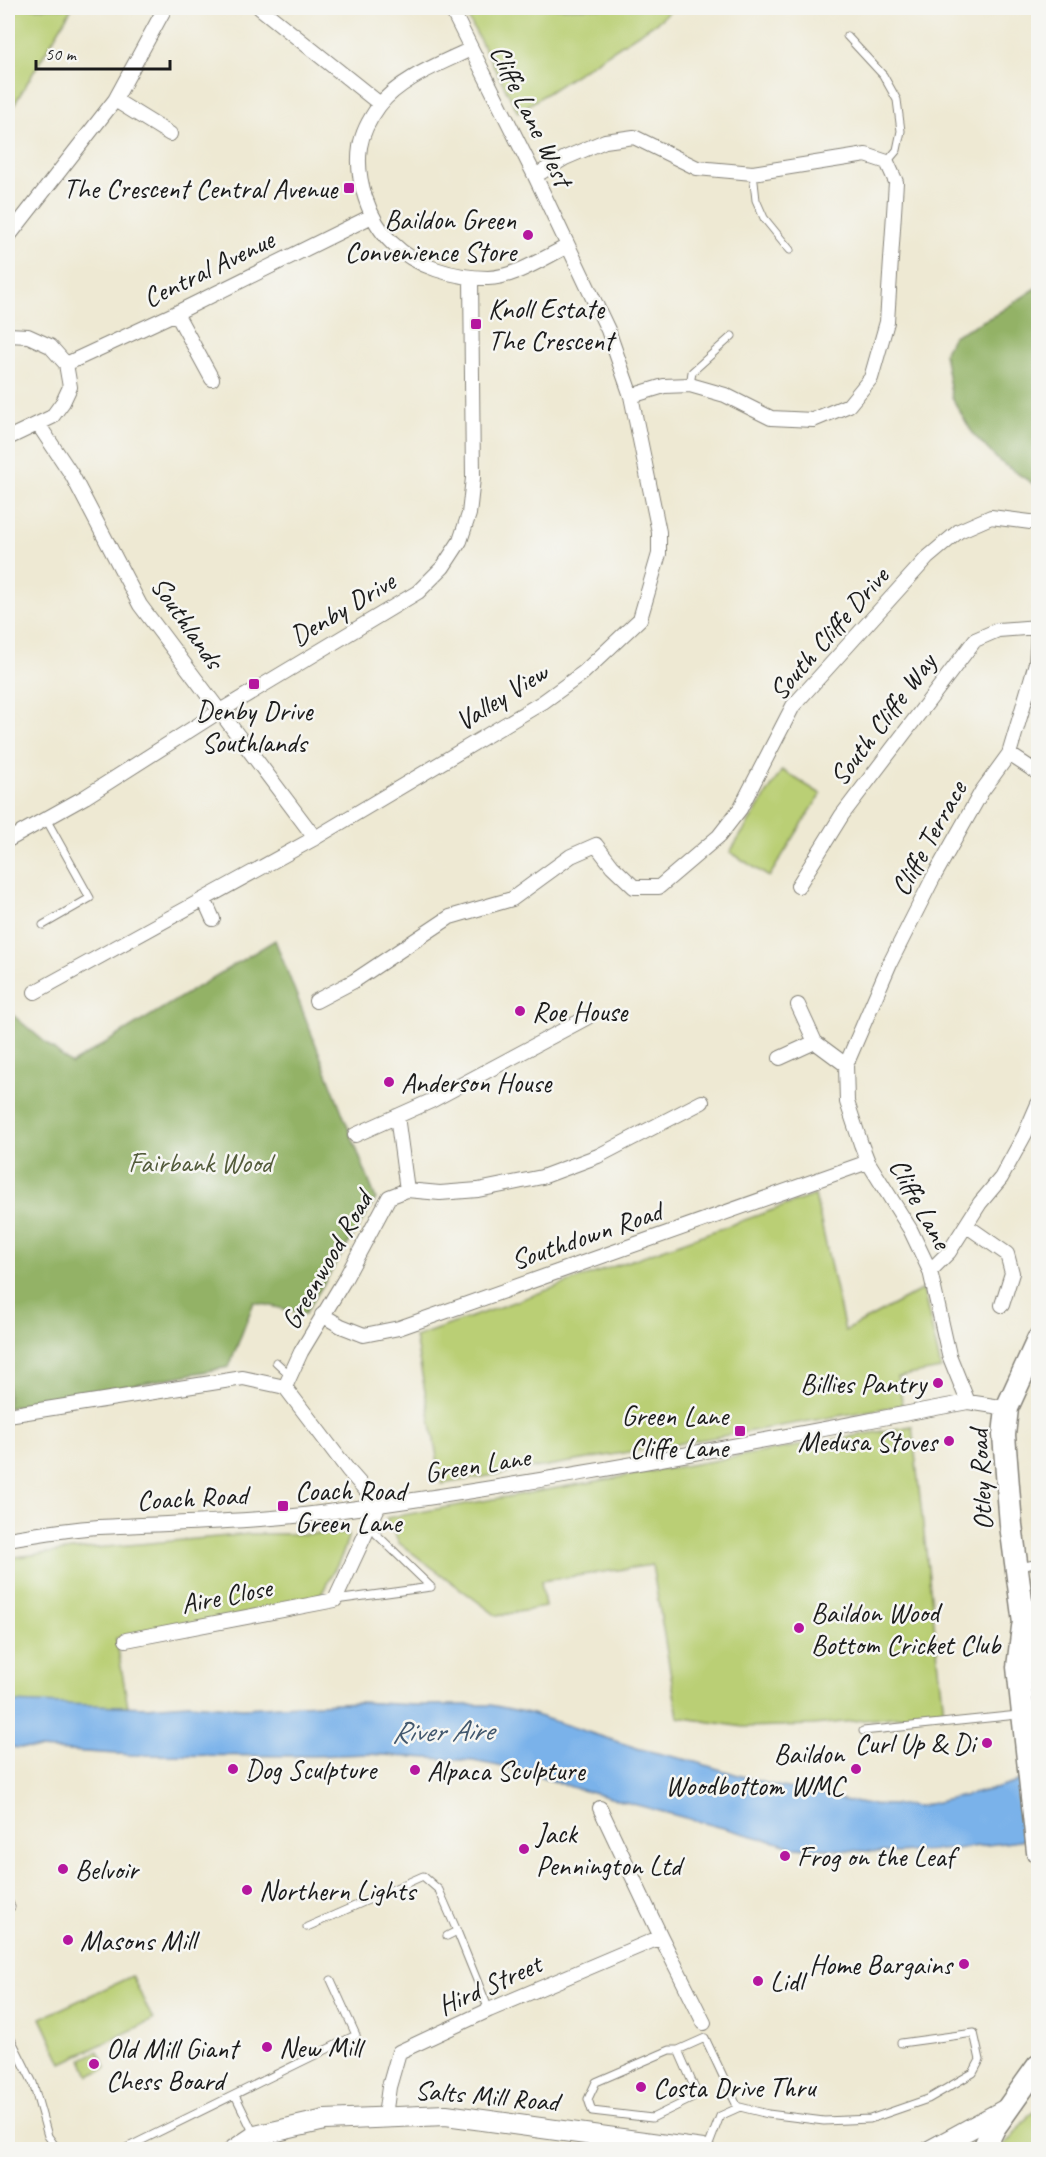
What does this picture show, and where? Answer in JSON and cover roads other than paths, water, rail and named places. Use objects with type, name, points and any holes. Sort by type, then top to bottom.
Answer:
[{"type":"main road","name":"Otley Road","points":[[1038,1340],[1007,1408],[1004,1435],[1016,1568],[1024,1623],[1038,1664],[1038,1671]]},
{"type":"main road","name":"Otley Road","points":[[1024,1623],[1018,1667],[1029,1722],[1038,1844]]},
{"type":"main road","points":[[983,2150],[994,2128],[1038,2066]]},
{"type":"main road","points":[[1008,2108],[1026,2098],[1038,2096]]},
{"type":"street","points":[[8,237],[115,100],[165,8]]},
{"type":"street","points":[[260,8],[380,104]]},
{"type":"street","name":"Cliffe Lane West","points":[[451,8],[568,246]]},
{"type":"street","points":[[471,49],[412,78],[380,104],[368,124],[360,146],[361,178],[372,216],[392,243],[412,258],[437,270],[471,277],[491,278],[515,272],[568,246]]},
{"type":"street","points":[[115,100],[170,134]]},
{"type":"street","points":[[535,176],[565,158],[605,141],[634,137],[698,168],[753,173],[866,155],[887,162],[896,182],[887,322],[871,378],[849,405],[813,420],[771,418],[725,395],[690,385],[664,386],[631,396]]},
{"type":"street","name":"Central Avenue","points":[[66,364],[176,313],[372,216]]},
{"type":"street","name":"Valley View","points":[[35,992],[315,838],[543,702],[583,673],[640,619],[659,554],[658,532],[631,396],[608,330],[568,246]]},
{"type":"street","name":"Denby Drive","points":[[8,840],[86,797],[220,711],[418,592],[443,567],[460,541],[469,514],[473,478],[471,277]]},
{"type":"street","points":[[176,313],[212,379]]},
{"type":"street","points":[[8,334],[28,336],[50,346],[66,364],[70,387],[52,417],[8,438]]},
{"type":"street","name":"Southlands","points":[[38,424],[72,475],[140,605],[315,838]]},
{"type":"street","name":"South Cliffe Drive","points":[[316,1001],[354,981],[450,917],[512,899],[571,856],[596,845],[612,866],[634,887],[659,887],[719,836],[740,809],[793,706],[927,558],[958,531],[991,517],[1038,523]]},
{"type":"street","name":"Cliffe Terrace","points":[[846,1065],[890,963],[933,878],[982,791],[1009,754],[1036,663],[1038,629]]},
{"type":"street","name":"South Cliffe Way","points":[[798,886],[842,815],[975,640],[998,630],[1038,629]]},
{"type":"street","points":[[1009,754],[1038,773]]},
{"type":"street","points":[[204,899],[213,919]]},
{"type":"street","points":[[798,1005],[815,1042],[846,1065]]},
{"type":"street","points":[[355,1135],[431,1101],[588,1017]]},
{"type":"street","points":[[780,1058],[815,1042]]},
{"type":"street","name":"Cliffe Lane","points":[[846,1065],[847,1102],[868,1162],[910,1229],[930,1271],[949,1355],[968,1402]]},
{"type":"street","name":"Greenwood Road","points":[[288,1381],[322,1315],[345,1279],[389,1197],[407,1190],[440,1193],[478,1190],[542,1177],[598,1156],[702,1102]]},
{"type":"street","points":[[930,1271],[949,1252],[980,1203],[1001,1178],[1038,1104]]},
{"type":"street","points":[[397,1116],[407,1190]]},
{"type":"street","name":"Southdown Road","points":[[322,1315],[364,1335],[399,1329],[868,1162]]},
{"type":"street","points":[[967,1226],[1007,1254],[1012,1273],[1002,1305]]},
{"type":"street","points":[[8,1415],[243,1378],[288,1381],[348,1470],[379,1505],[335,1600]]},
{"type":"street","name":"Green Lane","points":[[379,1505],[527,1483],[968,1402],[1007,1408]]},
{"type":"street","name":"Coach Road","points":[[8,1539],[65,1530],[252,1520],[379,1505]]},
{"type":"street","name":"Aire Close","points":[[126,1640],[335,1600]]},
{"type":"street","points":[[600,1808],[704,2023]]},
{"type":"street","name":"Hird Street","points":[[385,2116],[391,2078],[399,2052],[489,2010],[661,1937]]},
{"type":"street","points":[[931,2150],[1008,2108]]},
{"type":"street","name":"Salts Mill Road","points":[[234,2150],[325,2120],[446,2115],[594,2142],[705,2150]]},
{"type":"lane","points":[[847,36],[883,75],[897,100],[901,131],[897,150],[887,162]]},
{"type":"lane","points":[[753,173],[756,200],[764,218],[790,250]]},
{"type":"lane","points":[[690,385],[692,372],[732,336]]},
{"type":"lane","points":[[42,925],[90,898],[46,819]]},
{"type":"lane","points":[[276,1362],[288,1381]]},
{"type":"lane","points":[[335,1600],[430,1587],[368,1526]]},
{"type":"lane","points":[[1016,1568],[1038,1563]]},
{"type":"lane","points":[[863,1731],[1029,1722]]},
{"type":"lane","points":[[307,1927],[423,1876],[439,1890],[489,2010]]},
{"type":"lane","points":[[8,1900],[11,1906],[8,1908]]},
{"type":"lane","points":[[447,1936],[457,1931]]},
{"type":"lane","points":[[122,2150],[356,2035],[331,1980]]},
{"type":"lane","points":[[8,2033],[33,2083],[48,2136],[58,2150]]},
{"type":"lane","points":[[705,2150],[720,2116],[738,2108],[825,2121],[870,2119],[928,2098],[973,2073],[980,2060],[974,2033],[901,2043]]},
{"type":"lane","points":[[678,2050],[696,2091],[693,2098],[652,2118],[592,2111],[588,2099],[596,2082],[669,2050],[678,2050],[705,2038],[738,2108]]},
{"type":"lane","points":[[235,2096],[261,2140]]},
{"type":"water","name":"River Aire","points":[[8,1702],[146,1707],[189,1704],[243,1708],[359,1702],[491,1705],[529,1713],[640,1749],[692,1761],[768,1784],[863,1804],[920,1806],[1014,1783],[1038,1768],[1038,1831],[1020,1841],[897,1853],[794,1847],[581,1790],[519,1770],[473,1761],[368,1754],[133,1755],[8,1747]]},
{"type":"place","name":"The Crescent Central Avenue","points":[[349,188]]},
{"type":"place","name":"Baildon Green Convenience Store","points":[[528,235]]},
{"type":"place","name":"Knoll Estate The Crescent","points":[[476,324]]},
{"type":"place","name":"Denby Drive Southlands","points":[[254,684]]},
{"type":"place","name":"Roe House","points":[[520,1011]]},
{"type":"place","name":"Anderson House","points":[[389,1082]]},
{"type":"place","name":"Billies Pantry","points":[[938,1383]]},
{"type":"place","name":"Green Lane Cliffe Lane","points":[[740,1431]]},
{"type":"place","name":"Medusa Stoves","points":[[949,1441]]},
{"type":"place","name":"Coach Road Green Lane","points":[[283,1506]]},
{"type":"place","name":"Baildon Wood Bottom Cricket Club","points":[[799,1628]]},
{"type":"place","name":"Curl Up & Di","points":[[987,1743]]},
{"type":"place","name":"Dog Sculpture","points":[[233,1769]]},
{"type":"place","name":"Baildon Woodbottom WMC","points":[[856,1769]]},
{"type":"place","name":"Alpaca Sculpture","points":[[415,1770]]},
{"type":"place","name":"Jack Pennington Ltd","points":[[524,1849]]},
{"type":"place","name":"Frog on the Leaf","points":[[785,1856]]},
{"type":"place","name":"Belvoir","points":[[63,1869]]},
{"type":"place","name":"Northern Lights","points":[[247,1890]]},
{"type":"place","name":"Masons Mill","points":[[68,1940]]},
{"type":"place","name":"Home Bargains","points":[[964,1964]]},
{"type":"place","name":"Lidl","points":[[758,1981]]},
{"type":"place","name":"New Mill","points":[[267,2047]]},
{"type":"place","name":"Old Mill Giant Chess Board","points":[[94,2064]]},
{"type":"place","name":"Costa Drive Thru","points":[[641,2087]]},
{"type":"park label","name":"Fairbank Wood","points":[[200,1162]]}]
